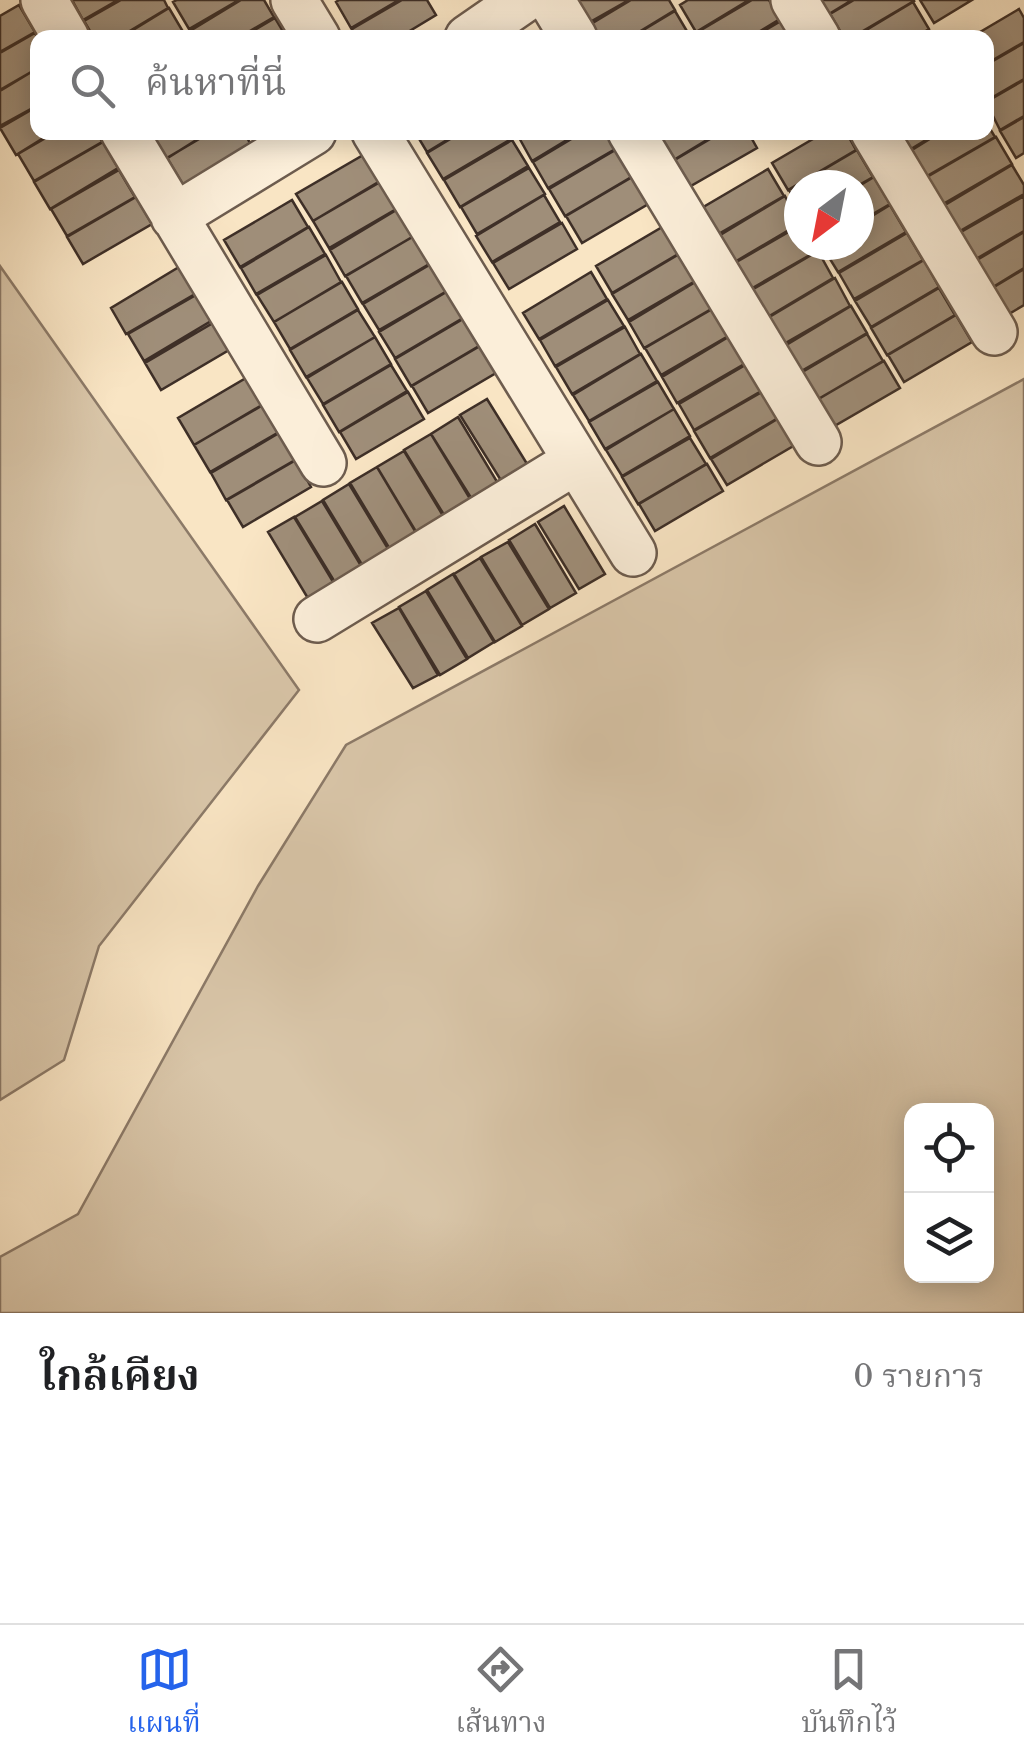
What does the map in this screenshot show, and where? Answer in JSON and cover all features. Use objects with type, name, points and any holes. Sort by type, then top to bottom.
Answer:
[{"type":"street","points":[[44,0],[61,30]]},
{"type":"street","points":[[294,0],[312,30]]},
{"type":"street","points":[[480,30],[523,0]]},
{"type":"street","points":[[551,0],[569,30]]},
{"type":"street","points":[[794,0],[812,30]]},
{"type":"street","points":[[129,140],[323,463]]},
{"type":"street","points":[[174,217],[299,140]]},
{"type":"street","points":[[380,140],[632,554]]},
{"type":"street","points":[[636,140],[818,442]]},
{"type":"street","points":[[879,140],[994,332]]},
{"type":"street","points":[[317,619],[576,461]]},
{"type":"shaded area","points":[[0,266],[299,690],[99,946],[64,1060],[0,1100]]},
{"type":"shaded area","points":[[1024,379],[1024,1313],[0,1313],[0,1257],[78,1214],[258,886],[346,745]]},
{"type":"building","points":[[72,0],[118,0],[83,20]]},
{"type":"building","points":[[121,0],[164,0],[168,8],[131,30],[89,30],[84,21]]},
{"type":"building","points":[[239,0],[189,29],[173,2]]},
{"type":"building","points":[[241,0],[264,0],[274,17],[252,30],[192,30]]},
{"type":"building","points":[[399,0],[351,28],[336,2]]},
{"type":"building","points":[[402,0],[427,0],[436,15],[411,30],[352,29]]},
{"type":"building","points":[[577,0],[629,0],[590,22]]},
{"type":"building","points":[[631,0],[669,0],[675,10],[642,30],[594,30],[591,24]]},
{"type":"building","points":[[688,0],[749,0],[699,30],[695,30],[680,5]]},
{"type":"building","points":[[752,0],[769,0],[780,19],[762,30],[701,30]]},
{"type":"building","points":[[821,0],[852,0],[829,14]]},
{"type":"building","points":[[854,0],[914,1],[865,30],[839,30],[830,14]]},
{"type":"building","points":[[920,0],[972,0],[934,23]]},
{"type":"building","points":[[913,2],[929,29],[927,30],[866,30]]},
{"type":"building","points":[[19,5],[34,30],[0,52],[0,16]]},
{"type":"building","points":[[169,8],[182,30],[133,30]]},
{"type":"building","points":[[1019,9],[1024,18],[1024,42],[994,59],[994,30],[984,30]]},
{"type":"building","points":[[675,11],[686,30],[643,30]]},
{"type":"building","points":[[275,18],[282,30],[255,30]]},
{"type":"building","points":[[781,21],[786,30],[766,30]]},
{"type":"building","points":[[30,36],[30,73],[0,90],[0,53]]},
{"type":"building","points":[[1024,43],[1024,79],[994,96],[994,60]]},
{"type":"building","points":[[30,73],[30,109],[0,126],[0,91]]},
{"type":"building","points":[[1024,80],[1024,116],[1000,130],[994,118],[994,97]]},
{"type":"building","points":[[30,111],[30,140],[40,140],[16,155],[0,128]]},
{"type":"building","points":[[1024,117],[1024,153],[1016,158],[1000,131]]},
{"type":"building","points":[[994,138],[1012,164],[943,204],[927,177]]},
{"type":"building","points":[[42,140],[102,142],[34,181],[18,154]]},
{"type":"building","points":[[155,140],[196,140],[166,159]]},
{"type":"building","points":[[197,140],[248,140],[251,145],[183,185],[167,158]]},
{"type":"building","points":[[420,140],[447,140],[427,152]]},
{"type":"building","points":[[449,140],[509,140],[443,179],[427,153]]},
{"type":"building","points":[[512,140],[528,166],[460,207],[444,180]]},
{"type":"building","points":[[520,140],[567,140],[532,161]]},
{"type":"building","points":[[570,140],[612,140],[617,148],[548,188],[533,162]]},
{"type":"building","points":[[660,140],[707,140],[672,161]]},
{"type":"building","points":[[708,140],[752,140],[757,148],[689,187],[673,161]]},
{"type":"building","points":[[811,140],[850,140],[856,150],[822,170],[784,170],[784,183],[772,163]]},
{"type":"building","points":[[906,140],[926,140],[911,149]]},
{"type":"building","points":[[928,140],[990,140],[927,176],[912,150]]},
{"type":"building","points":[[103,142],[118,168],[50,209],[34,182]]},
{"type":"building","points":[[617,149],[633,176],[565,216],[549,189]]},
{"type":"building","points":[[857,150],[869,170],[823,170]]},
{"type":"building","points":[[365,154],[380,181],[313,221],[296,194]]},
{"type":"building","points":[[1012,165],[1024,185],[1024,194],[960,231],[945,205]]},
{"type":"building","points":[[529,168],[545,194],[477,234],[461,207]]},
{"type":"building","points":[[768,169],[784,196],[715,236],[700,209]]},
{"type":"building","points":[[119,170],[135,197],[67,236],[51,209]]},
{"type":"building","points":[[634,176],[650,203],[582,243],[566,216]]},
{"type":"building","points":[[874,177],[890,204],[874,213]]},
{"type":"building","points":[[382,181],[398,208],[329,248],[313,221]]},
{"type":"building","points":[[544,195],[560,222],[492,262],[476,236]]},
{"type":"building","points":[[1024,196],[1024,231],[976,259],[961,232]]},
{"type":"building","points":[[136,197],[152,224],[83,264],[67,237]]},
{"type":"building","points":[[784,197],[784,233],[733,263],[717,237]]},
{"type":"building","points":[[292,200],[308,227],[240,267],[224,240]]},
{"type":"building","points":[[890,205],[906,232],[874,251],[874,215]]},
{"type":"building","points":[[398,209],[414,236],[345,276],[330,250]]},
{"type":"building","points":[[562,223],[577,249],[509,289],[493,263]]},
{"type":"building","points":[[664,226],[680,253],[612,293],[596,266]]},
{"type":"building","points":[[309,227],[325,254],[256,294],[241,268]]},
{"type":"building","points":[[1024,232],[1024,268],[993,287],[977,260]]},
{"type":"building","points":[[907,233],[923,260],[854,299],[839,273],[861,260],[874,260],[874,252]]},
{"type":"building","points":[[784,235],[784,260],[801,260],[749,290],[733,264]]},
{"type":"building","points":[[414,236],[431,263],[362,303],[346,276]]},
{"type":"building","points":[[681,253],[697,280],[628,320],[612,294]]},
{"type":"building","points":[[326,255],[341,282],[274,322],[257,295]]},
{"type":"building","points":[[803,260],[823,260],[833,278],[766,318],[750,291]]},
{"type":"building","points":[[831,260],[858,260],[838,272]]},
{"type":"building","points":[[924,260],[939,287],[871,327],[855,301]]},
{"type":"building","points":[[431,264],[447,291],[379,330],[363,304]]},
{"type":"building","points":[[179,267],[195,294],[126,334],[111,308]]},
{"type":"building","points":[[1024,269],[1024,305],[1009,314],[994,287]]},
{"type":"building","points":[[591,272],[607,299],[539,339],[523,313]]},
{"type":"building","points":[[835,278],[850,306],[782,345],[766,319]]},
{"type":"building","points":[[697,281],[713,308],[644,348],[629,322]]},
{"type":"building","points":[[342,282],[358,309],[290,349],[274,322]]},
{"type":"building","points":[[939,288],[955,315],[887,355],[871,328]]},
{"type":"building","points":[[448,291],[463,318],[395,358],[379,332]]},
{"type":"building","points":[[196,295],[211,321],[144,361],[128,334]]},
{"type":"building","points":[[608,300],[624,326],[555,366],[540,340]]},
{"type":"building","points":[[851,306],[867,333],[798,373],[783,347]]},
{"type":"building","points":[[714,308],[730,335],[661,375],[645,348]]},
{"type":"building","points":[[358,310],[375,337],[306,377],[290,350]]},
{"type":"building","points":[[956,315],[972,342],[904,382],[888,355]]},
{"type":"building","points":[[463,319],[479,346],[411,386],[395,359]]},
{"type":"building","points":[[213,323],[229,350],[161,390],[145,363]]},
{"type":"building","points":[[625,327],[640,354],[572,394],[556,367]]},
{"type":"building","points":[[867,334],[883,361],[815,401],[799,374]]},
{"type":"building","points":[[730,336],[746,363],[677,403],[662,377]]},
{"type":"building","points":[[375,337],[391,364],[323,404],[307,378]]},
{"type":"building","points":[[480,346],[496,373],[428,413],[412,386]]},
{"type":"building","points":[[641,354],[657,381],[589,421],[573,395]]},
{"type":"building","points":[[884,361],[900,388],[831,428],[815,401]]},
{"type":"building","points":[[747,364],[763,390],[694,430],[679,404]]},
{"type":"building","points":[[391,365],[407,391],[339,432],[323,405]]},
{"type":"building","points":[[246,378],[262,405],[194,445],[178,418]]},
{"type":"building","points":[[658,382],[674,409],[605,449],[589,422]]},
{"type":"building","points":[[408,392],[424,419],[356,459],[340,432]]},
{"type":"building","points":[[762,392],[778,418],[710,458],[694,431]]},
{"type":"building","points":[[487,399],[529,467],[502,482],[460,415]]},
{"type":"building","points":[[263,405],[279,432],[210,472],[194,445]]},
{"type":"building","points":[[674,409],[690,436],[622,476],[606,450]]},
{"type":"building","points":[[458,417],[499,485],[473,501],[431,434]]},
{"type":"building","points":[[779,418],[795,445],[727,485],[711,459]]},
{"type":"building","points":[[279,433],[295,460],[226,500],[211,473]]},
{"type":"building","points":[[431,434],[472,502],[446,518],[404,450]]},
{"type":"building","points":[[690,438],[706,464],[638,504],[622,477]]},
{"type":"building","points":[[404,451],[445,519],[418,535],[377,467]]},
{"type":"building","points":[[296,460],[311,487],[243,527],[227,500]]},
{"type":"building","points":[[707,464],[723,491],[655,531],[639,504]]},
{"type":"building","points":[[377,467],[418,536],[391,551],[350,483]]},
{"type":"building","points":[[349,484],[390,552],[364,568],[323,500]]},
{"type":"building","points":[[322,501],[363,569],[336,584],[295,517]]},
{"type":"building","points":[[564,506],[605,574],[579,589],[538,522]]},
{"type":"building","points":[[294,517],[335,585],[309,600],[268,532]]},
{"type":"building","points":[[535,524],[576,593],[550,608],[509,540]]},
{"type":"building","points":[[508,542],[549,609],[522,625],[481,557]]},
{"type":"building","points":[[480,558],[522,626],[495,642],[454,574]]},
{"type":"building","points":[[453,574],[494,642],[468,658],[427,590]]},
{"type":"building","points":[[426,591],[467,659],[440,675],[399,607]]},
{"type":"building","points":[[399,608],[438,675],[413,688],[372,623]]}]
